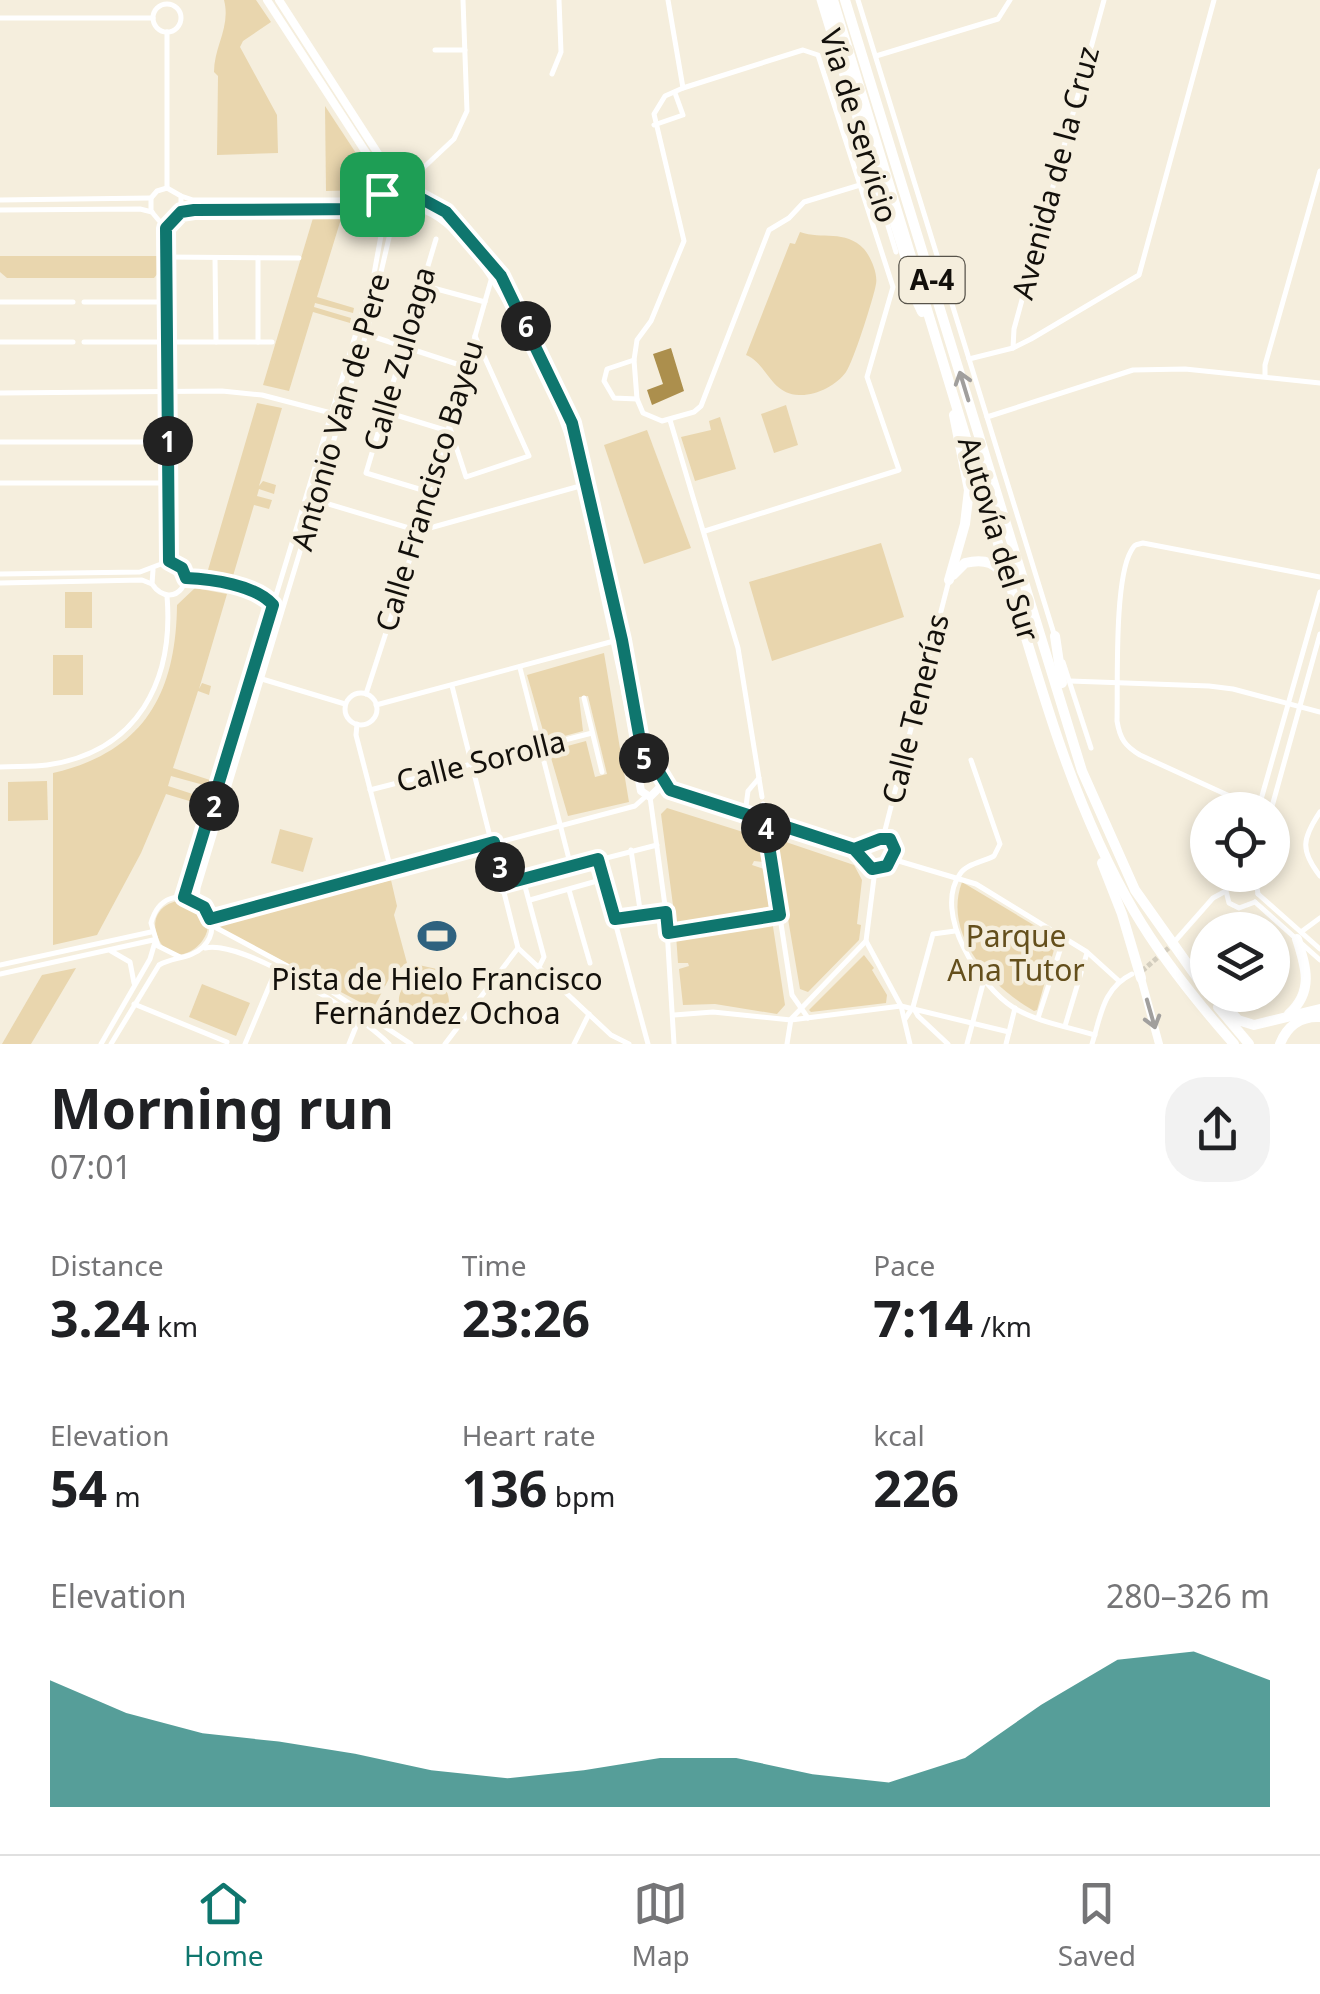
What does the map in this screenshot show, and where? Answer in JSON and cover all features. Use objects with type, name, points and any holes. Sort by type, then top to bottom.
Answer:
[{"type":"highway","points":[[822,0],[922,312]]},
{"type":"highway","name":"Autovía del Sur","points":[[833,0],[1013,589],[1088,820],[1110,868],[1174,959],[1195,1000],[1234,1044]]},
{"type":"highway","name":"Autovía del Sur","points":[[844,0],[1082,771],[1154,932]]},
{"type":"highway","points":[[896,252],[922,312],[933,325]]},
{"type":"highway","points":[[949,580],[965,524],[969,490],[954,423],[951,388]]},
{"type":"highway","points":[[949,580],[965,563],[986,561],[999,568],[1013,589]]},
{"type":"highway","points":[[1055,636],[1058,668],[1080,746],[1082,771]]},
{"type":"highway","points":[[1088,820],[1092,840],[1122,914],[1136,961],[1136,976]]},
{"type":"highway","points":[[1284,1017],[1300,1003],[1306,984],[1299,936]]},
{"type":"highway","name":"Autovía del Sur","points":[[1174,959],[1190,970]]},
{"type":"highway","points":[[1232,1012],[1245,1024],[1261,1026],[1320,1009]]},
{"type":"highway","name":"Autovía del Sur","points":[[1225,1012],[1250,1044]]},
{"type":"highway","points":[[1280,1044],[1293,1025],[1302,1019],[1320,1017]]},
{"type":"street","points":[[268,0],[378,171],[385,207]]},
{"type":"street","points":[[279,0],[386,166],[406,187]]},
{"type":"street","points":[[404,210],[406,187],[454,139],[467,111],[463,0]]},
{"type":"street","points":[[552,74],[562,52],[559,0]]},
{"type":"street","points":[[668,0],[683,88]]},
{"type":"street","name":"Vía de servicio","points":[[822,0],[896,252]]},
{"type":"street","name":"Vía de servicio","points":[[858,0],[1091,748]]},
{"type":"street","points":[[876,56],[998,18],[1010,0]]},
{"type":"street","name":"Avenida de la Cruz","points":[[1013,348],[1019,310],[1104,0]]},
{"type":"street","points":[[969,359],[1013,348],[1139,274],[1214,0]]},
{"type":"street","points":[[167,2],[177,8],[181,17],[177,28],[167,32],[156,28],[153,18],[156,10],[167,2]]},
{"type":"street","points":[[0,18],[153,18]]},
{"type":"street","points":[[166,188],[167,32]]},
{"type":"street","points":[[436,50],[465,50]]},
{"type":"street","points":[[705,531],[899,470],[867,377],[893,286],[818,55],[803,50],[683,88],[657,104],[654,124],[684,242],[651,321],[636,340],[637,399],[644,413],[654,420],[670,420],[701,406],[769,230],[789,218],[804,202],[860,185]]},
{"type":"street","points":[[654,124],[683,116],[675,93]]},
{"type":"street","points":[[1265,375],[1320,171]]},
{"type":"street","points":[[152,212],[151,198],[166,188],[193,200],[364,200],[393,182],[446,212],[501,276],[572,423],[622,640],[641,752],[670,790]]},
{"type":"street","points":[[181,196],[181,212]]},
{"type":"street","points":[[0,200],[151,198]]},
{"type":"street","name":"Antonio Van de Pere","points":[[184,897],[374,274],[385,207]]},
{"type":"street","points":[[166,228],[181,212],[422,208],[441,218],[492,277],[556,408],[580,486],[614,641],[640,791],[651,798]]},
{"type":"street","points":[[0,210],[140,210],[152,212],[166,228],[169,561]]},
{"type":"street","name":"Antonio Van de Pere","points":[[197,902],[198,888],[365,334],[391,228],[404,210]]},
{"type":"street","points":[[160,220],[172,220]]},
{"type":"street","name":"Calle Zuloaga","points":[[430,492],[366,473],[436,239]]},
{"type":"street","points":[[166,258],[298,258]]},
{"type":"street","points":[[215,258],[216,342]]},
{"type":"street","points":[[258,258],[258,342]]},
{"type":"street","name":"Calle Francisco Bayeu","points":[[366,694],[419,531],[492,277]]},
{"type":"street","points":[[422,285],[484,302]]},
{"type":"street","points":[[0,302],[73,302]]},
{"type":"street","points":[[84,302],[166,302]]},
{"type":"street","points":[[365,334],[466,366]]},
{"type":"street","points":[[386,412],[448,428],[466,476],[530,456],[475,336]]},
{"type":"street","points":[[0,342],[73,342]]},
{"type":"street","points":[[84,342],[272,342]]},
{"type":"street","points":[[634,360],[607,369],[604,381],[614,398],[637,399]]},
{"type":"street","points":[[988,417],[1133,370],[1185,368],[1320,383]]},
{"type":"street","points":[[0,393],[262,394],[331,413]]},
{"type":"street","points":[[670,420],[738,648],[765,816],[811,830],[827,840]]},
{"type":"street","points":[[0,442],[168,442]]},
{"type":"street","points":[[0,484],[168,483]]},
{"type":"street","points":[[315,500],[419,531],[580,486]]},
{"type":"street","points":[[1221,792],[1126,746],[1120,736],[1117,721],[1124,569],[1136,545],[1143,543],[1320,577]]},
{"type":"street","points":[[0,574],[140,572],[169,561]]},
{"type":"street","points":[[0,583],[142,580],[167,596],[182,589],[186,578],[182,568],[169,561]]},
{"type":"street","points":[[152,584],[155,567]]},
{"type":"street","points":[[186,578],[266,596],[276,594]]},
{"type":"street","name":"Calle Tenerías","points":[[883,838],[949,580]]},
{"type":"street","points":[[1263,792],[1320,592]]},
{"type":"street","points":[[0,766],[44,766],[75,759],[92,753],[124,731],[145,708],[162,674],[168,636],[167,596]]},
{"type":"street","points":[[266,596],[273,605]]},
{"type":"street","points":[[1276,792],[1320,634]]},
{"type":"street","points":[[376,705],[614,641]]},
{"type":"street","points":[[520,668],[571,867]]},
{"type":"street","points":[[262,680],[346,704]]},
{"type":"street","points":[[1070,681],[1209,686],[1320,712]]},
{"type":"street","points":[[452,686],[518,948],[611,1035],[629,1044]]},
{"type":"street","points":[[357,724],[347,716],[346,704],[356,694],[366,694],[376,705]]},
{"type":"street","points":[[584,698],[602,772]]},
{"type":"street","points":[[357,724],[373,719],[376,705]]},
{"type":"street","points":[[357,724],[356,736],[391,870]]},
{"type":"street","name":"Calle Sorolla","points":[[370,790],[592,732]]},
{"type":"street","points":[[970,760],[1000,844],[994,856],[966,868],[958,876],[953,902],[956,930],[984,980],[1014,1008],[1094,1035]]},
{"type":"street","points":[[637,769],[647,762]]},
{"type":"street","points":[[661,776],[651,798],[668,933],[674,1044]]},
{"type":"street","points":[[727,807],[746,806],[748,791],[758,778]]},
{"type":"street","points":[[210,922],[638,805],[670,790],[854,849],[876,870]]},
{"type":"street","points":[[1320,812],[1307,835],[1305,849],[1308,861],[1320,876]]},
{"type":"street","points":[[765,820],[791,990],[808,1018]]},
{"type":"street","points":[[854,849],[883,838],[893,842],[892,859],[876,870]]},
{"type":"street","points":[[866,860],[874,842]]},
{"type":"street","points":[[504,884],[657,844]]},
{"type":"street","points":[[631,850],[640,916]]},
{"type":"street","points":[[598,859],[648,1044]]},
{"type":"street","points":[[892,859],[958,876],[1015,906],[1088,952],[1118,981]]},
{"type":"street","points":[[787,1044],[790,1020],[866,941],[876,870]]},
{"type":"street","points":[[524,879],[544,957],[539,967]]},
{"type":"street","points":[[529,900],[604,880]]},
{"type":"street","points":[[570,890],[590,963]]},
{"type":"street","points":[[1176,940],[1224,892],[1229,902],[1239,908],[1255,902],[1258,894],[1320,960]]},
{"type":"street","points":[[180,957],[164,952],[151,932],[153,916],[160,905],[184,897],[197,902],[210,922],[323,986],[410,1044]]},
{"type":"street","points":[[1255,902],[1320,949]]},
{"type":"street","points":[[615,919],[666,912]]},
{"type":"street","points":[[668,933],[780,915]]},
{"type":"street","points":[[1299,936],[1320,918]]},
{"type":"street","points":[[200,950],[208,940],[210,922]]},
{"type":"street","points":[[904,1019],[914,1007],[933,934],[956,930]]},
{"type":"street","points":[[0,965],[151,932]]},
{"type":"street","points":[[1038,1018],[1064,938]]},
{"type":"street","points":[[0,974],[154,941]]},
{"type":"street","points":[[101,1044],[154,941]]},
{"type":"street","points":[[866,941],[901,1006],[910,1044]]},
{"type":"street","points":[[112,1044],[158,965],[210,946],[223,946],[276,970],[360,1020],[390,1044],[399,1037]]},
{"type":"street","points":[[444,1044],[518,948]]},
{"type":"street","points":[[108,950],[130,962],[134,986]]},
{"type":"street","points":[[859,952],[872,954]]},
{"type":"street","points":[[1065,1026],[1088,952]]},
{"type":"street","points":[[246,1044],[276,970]]},
{"type":"street","points":[[1092,1044],[1108,993],[1118,981],[1136,976],[1159,1044]]},
{"type":"street","points":[[967,1044],[984,980]]},
{"type":"street","points":[[791,990],[799,996],[814,998]]},
{"type":"street","points":[[134,1004],[227,1042]]},
{"type":"street","points":[[674,1015],[712,1012],[790,1020],[901,1006],[1008,1032]]},
{"type":"street","points":[[914,1007],[918,1016],[948,1044]]},
{"type":"street","points":[[1006,1044],[1014,1008]]},
{"type":"street","points":[[574,1044],[589,1014]]},
{"type":"street","points":[[349,1044],[360,1020]]},
{"type":"green space","points":[[224,0],[256,0],[271,22],[240,47],[277,115],[278,153],[217,155],[218,76],[214,72],[225,19]]},
{"type":"green space","points":[[325,106],[373,179],[367,190],[326,191]]},
{"type":"green space","points":[[313,218],[341,219],[317,297],[354,308],[353,313],[315,303],[314,307],[351,318],[350,323],[313,312],[289,391],[263,385]]},
{"type":"green space","points":[[800,232],[857,243],[869,256],[876,280],[846,372],[826,389],[799,395],[781,389],[746,355],[790,243],[795,244]]},
{"type":"green space","points":[[0,256],[158,256],[158,273],[154,278],[7,278],[0,272]]},
{"type":"green space","points":[[257,403],[282,408],[259,486],[263,481],[276,485],[274,494],[259,489],[257,496],[272,500],[269,509],[254,505],[233,576],[208,570]]},
{"type":"green space","points":[[786,405],[798,445],[774,453],[761,414]]},
{"type":"green space","points":[[720,417],[736,469],[695,481],[681,437],[711,430],[709,421]]},
{"type":"green space","points":[[647,430],[691,548],[644,564],[604,445]]},
{"type":"green space","points":[[881,543],[904,617],[772,661],[749,582]]},
{"type":"green space","points":[[195,588],[227,594],[199,689],[202,683],[211,686],[209,695],[198,691],[173,768],[213,781],[211,787],[171,776],[168,786],[208,799],[206,806],[166,794],[141,853],[97,935],[53,945],[53,773],[111,750],[149,714],[170,666],[177,605]]},
{"type":"green space","points":[[65,592],[92,592],[92,628],[65,628]]},
{"type":"green space","points":[[604,653],[629,802],[568,816],[549,751],[586,741],[595,777],[607,774],[588,696],[579,697],[583,731],[546,741],[527,675]]},
{"type":"green space","points":[[53,655],[83,655],[83,695],[53,695]]},
{"type":"green space","points":[[47,781],[48,820],[8,821],[8,782]]},
{"type":"green space","points":[[667,808],[759,837],[763,862],[754,861],[752,865],[764,869],[770,914],[676,928],[661,814]]},
{"type":"green space","points":[[280,829],[313,838],[303,872],[271,863]]},
{"type":"green space","points":[[777,839],[854,865],[862,880],[859,940],[808,992],[800,989]]},
{"type":"green space","points":[[391,880],[397,906],[394,915],[407,963],[391,975],[373,1009],[216,926],[218,918],[290,898],[293,904]]},
{"type":"green space","name":"Parque Ana Tutor","points":[[962,882],[1057,939],[1037,1010],[1018,1001],[987,974],[965,940],[958,902]]},
{"type":"green space","points":[[183,900],[200,908],[207,919],[207,931],[201,943],[179,954],[168,951],[158,938],[155,923],[163,907]]},
{"type":"green space","points":[[772,920],[785,1005],[777,1014],[715,1004],[683,1005],[679,969],[689,966],[678,963],[676,935]]},
{"type":"green space","points":[[864,955],[887,995],[886,1003],[811,1012],[809,1010]]},
{"type":"green space","points":[[419,965],[441,970],[438,979],[449,1000],[441,1021],[426,1027],[411,1024],[399,1003],[408,981],[403,972]]},
{"type":"green space","points":[[76,968],[31,1044],[2,1044],[42,975]]},
{"type":"green space","points":[[202,984],[250,1003],[236,1036],[189,1017]]},
{"type":"shaded area","points":[[671,348],[684,391],[652,405],[647,390],[663,384],[653,354]]},
{"type":"tunnel","points":[[1142,971],[1171,946]]},
{"type":"place","name":"Pista de Hielo Francisco Fernández Ochoa","points":[[437,936]]},
{"type":"route","points":[[382,194],[384,206],[366,209],[181,212],[166,228],[169,561],[182,568],[186,578],[266,596],[273,605],[184,897],[204,907],[210,919],[494,842],[504,884],[598,859],[615,919],[666,912],[668,933],[780,915],[765,820],[854,849],[872,869],[887,866],[895,850],[890,839],[854,849],[827,840],[765,820],[670,790],[656,767],[643,757],[588,482],[572,423],[556,388],[501,276],[457,224],[446,212],[411,193],[402,183],[389,184],[382,194]]}]
